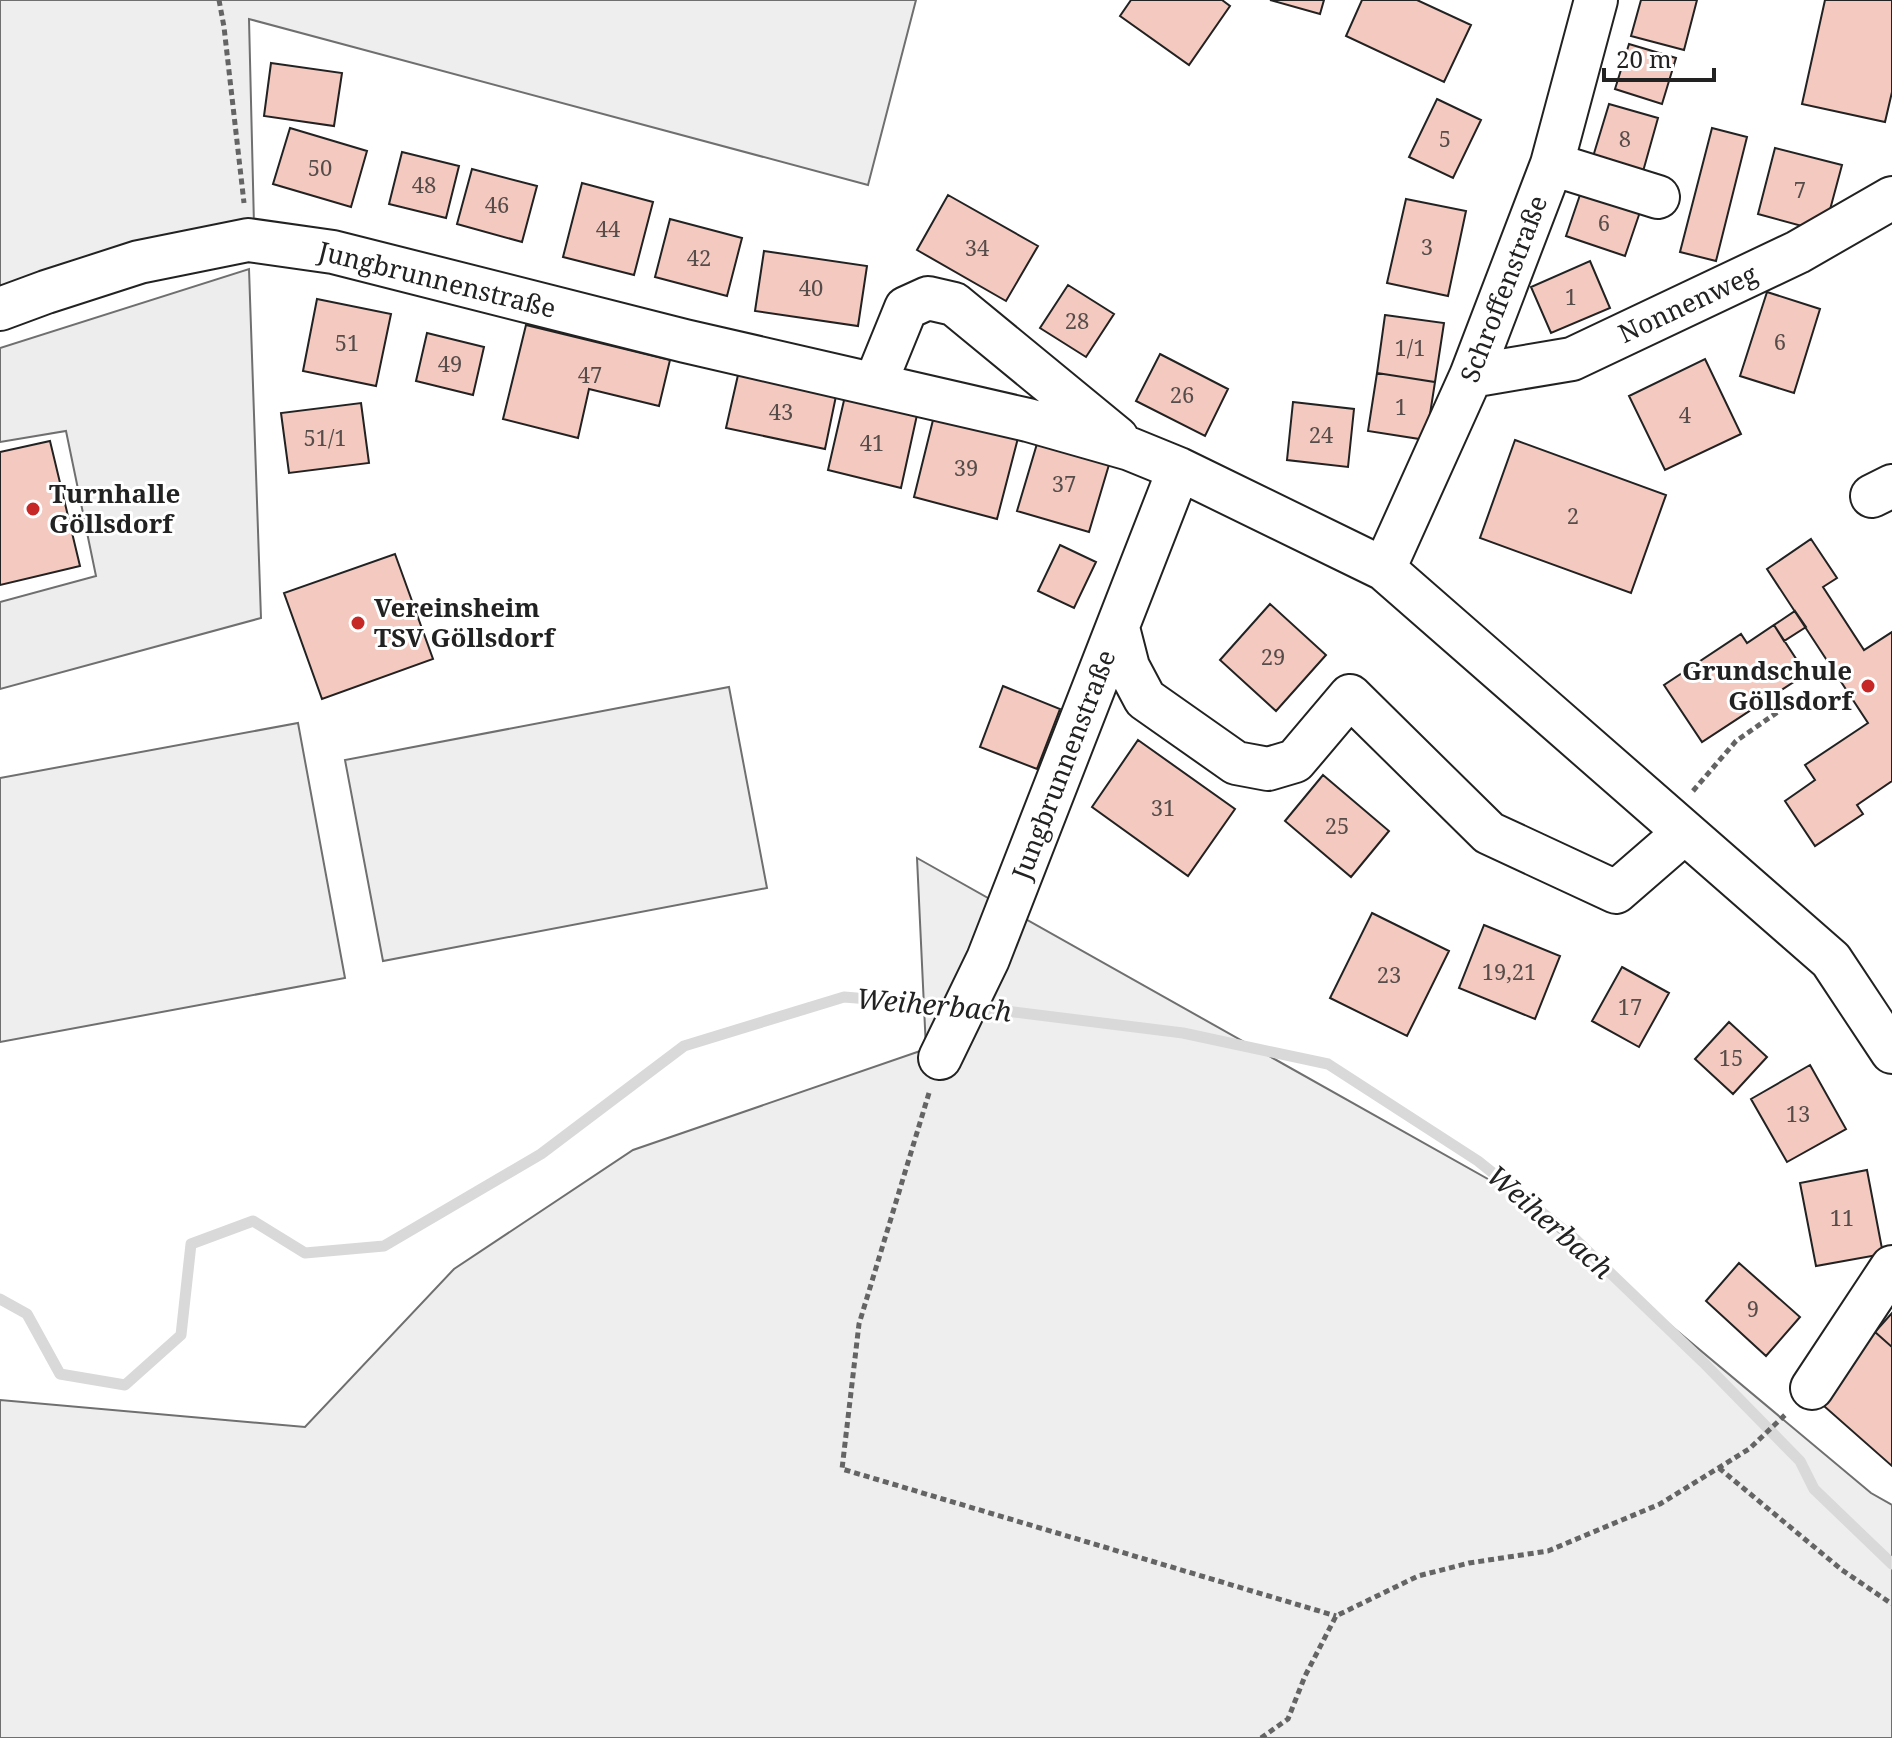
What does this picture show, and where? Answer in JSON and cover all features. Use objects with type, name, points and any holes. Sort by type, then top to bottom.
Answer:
[{"type":"street","name":"Schroffenstraße","points":[[1384,569],[1471,376],[1552,164],[1596,0]]},
{"type":"street","points":[[1552,164],[1658,197]]},
{"type":"street","name":"Nonnenweg","points":[[1471,376],[1572,359],[1798,252],[1892,198]]},
{"type":"street","name":"Jungbrunnenstraße","points":[[0,309],[139,262],[248,240],[333,252],[685,341],[1028,420],[1130,449],[1179,469],[1384,569],[1831,960],[1892,1052]]},
{"type":"street","name":"Jungbrunnenstraße","points":[[875,384],[906,308],[928,298],[954,304],[1130,449]]},
{"type":"street","name":"Jungbrunnenstraße","points":[[940,1058],[988,959],[1179,469]]},
{"type":"street","points":[[1118,628],[1128,667],[1145,699],[1236,763],[1268,769],[1295,761],[1350,696],[1489,833],[1616,892],[1677,826]]},
{"type":"street","points":[[1812,1388],[1892,1267]]},
{"type":"path","points":[[219,0],[248,240]]},
{"type":"path","points":[[1677,826],[1736,741],[1795,700]]},
{"type":"path","points":[[940,1058],[859,1324],[842,1469],[1336,1616]]},
{"type":"path","points":[[1261,1738],[1288,1719],[1305,1676],[1336,1616],[1418,1576],[1469,1563],[1548,1551],[1660,1504],[1749,1449],[1812,1388]]},
{"type":"path","points":[[1719,1468],[1842,1570],[1892,1604]]},
{"type":"shaded area","points":[[0,0],[916,0],[868,185],[249,19],[254,225],[0,307]]},
{"type":"shaded area","name":"Turnhalle Göllsdorf","points":[[249,269],[261,618],[0,689],[0,602],[96,576],[66,431],[0,442],[0,348]]},
{"type":"shaded area","points":[[729,687],[767,888],[383,961],[345,760]]},
{"type":"shaded area","points":[[298,723],[345,978],[0,1042],[0,778]]},
{"type":"shaded area","points":[[917,858],[1511,1192],[1871,1493],[1892,1505],[1892,1738],[0,1738],[0,1400],[305,1427],[454,1269],[633,1150],[926,1049]]},
{"type":"building","points":[[1131,0],[1222,0],[1230,6],[1189,65],[1120,16]]},
{"type":"building","points":[[1270,0],[1324,0],[1320,14]]},
{"type":"building","points":[[1362,0],[1417,0],[1471,25],[1444,82],[1346,36]]},
{"type":"building","points":[[1641,0],[1697,0],[1684,50],[1631,36]]},
{"type":"building","points":[[1825,0],[1892,0],[1892,92],[1885,122],[1802,104]]},
{"type":"building","points":[[1629,44],[1676,58],[1662,104],[1615,89]]},
{"type":"building","points":[[271,63],[342,73],[334,126],[264,116]]},
{"type":"building","points":[[1437,99],[1481,120],[1453,178],[1409,157]]},
{"type":"building","points":[[1609,104],[1658,118],[1642,175],[1592,160]]},
{"type":"building","points":[[290,128],[367,151],[351,207],[273,184]]},
{"type":"building","points":[[1712,128],[1747,137],[1716,261],[1680,252]]},
{"type":"building","points":[[1775,148],[1842,165],[1824,232],[1758,214]]},
{"type":"building","points":[[402,152],[459,166],[446,218],[389,204]]},
{"type":"building","points":[[472,169],[537,186],[522,242],[457,224]]},
{"type":"building","points":[[582,183],[653,202],[634,275],[563,257]]},
{"type":"building","points":[[1582,189],[1641,209],[1625,256],[1566,236]]},
{"type":"building","points":[[948,195],[1038,246],[1006,301],[917,250]]},
{"type":"building","points":[[1406,199],[1466,211],[1448,296],[1387,283]]},
{"type":"building","points":[[670,219],[742,238],[727,296],[655,277]]},
{"type":"building","points":[[764,251],[867,266],[858,326],[755,311]]},
{"type":"building","points":[[1590,261],[1610,308],[1551,333],[1531,287]]},
{"type":"building","points":[[1068,285],[1114,314],[1086,357],[1040,328]]},
{"type":"building","points":[[1767,292],[1820,309],[1794,393],[1740,376]]},
{"type":"building","points":[[317,299],[391,314],[376,386],[303,371]]},
{"type":"building","points":[[1385,315],[1444,323],[1435,382],[1377,373]]},
{"type":"building","points":[[526,325],[670,360],[659,406],[589,389],[578,438],[503,419]]},
{"type":"building","points":[[427,333],[484,347],[473,395],[416,381]]},
{"type":"building","points":[[1160,354],[1228,389],[1205,436],[1136,401]]},
{"type":"building","points":[[1705,359],[1741,434],[1665,470],[1629,396]]},
{"type":"building","points":[[1377,373],[1435,382],[1426,440],[1368,431]]},
{"type":"building","points":[[738,375],[836,396],[825,449],[726,428]]},
{"type":"building","points":[[845,396],[917,415],[901,488],[828,470]]},
{"type":"building","points":[[1293,402],[1354,409],[1348,467],[1287,460]]},
{"type":"building","points":[[361,403],[369,463],[289,473],[281,413]]},
{"type":"building","points":[[934,416],[1018,438],[997,519],[914,497]]},
{"type":"building","points":[[1039,437],[1111,458],[1089,532],[1017,511]]},
{"type":"building","points":[[1515,440],[1666,495],[1631,593],[1480,538]]},
{"type":"building","name":"Turnhalle Göllsdorf","points":[[50,441],[80,566],[0,585],[0,452]]},
{"type":"building","name":"Grundschule Göllsdorf","points":[[1811,539],[1837,578],[1823,587],[1864,650],[1892,632],[1892,781],[1857,805],[1863,814],[1815,846],[1785,801],[1815,780],[1805,765],[1868,723],[1767,569]]},
{"type":"building","points":[[1060,545],[1096,562],[1074,608],[1038,591]]},
{"type":"building","points":[[395,554],[433,659],[322,699],[284,593]]},
{"type":"building","points":[[1270,604],[1326,655],[1276,711],[1220,660]]},
{"type":"building","name":"Grundschule Göllsdorf","points":[[1795,611],[1806,627],[1784,641],[1774,625]]},
{"type":"building","name":"Grundschule Göllsdorf","points":[[1774,625],[1806,674],[1702,742],[1664,685],[1741,634],[1747,643]]},
{"type":"building","points":[[1003,686],[1060,709],[1037,769],[980,747]]},
{"type":"building","points":[[1138,740],[1235,809],[1188,876],[1092,807]]},
{"type":"building","points":[[1323,775],[1389,831],[1351,877],[1285,821]]},
{"type":"building","points":[[1372,913],[1449,951],[1407,1036],[1330,998]]},
{"type":"building","points":[[1484,925],[1560,956],[1535,1019],[1459,988]]},
{"type":"building","points":[[1622,967],[1669,993],[1639,1047],[1592,1021]]},
{"type":"building","points":[[1729,1022],[1767,1057],[1733,1094],[1695,1059]]},
{"type":"building","points":[[1810,1065],[1846,1129],[1787,1162],[1751,1099]]},
{"type":"building","points":[[1867,1170],[1883,1254],[1816,1266],[1800,1183]]},
{"type":"building","points":[[1739,1263],[1800,1317],[1766,1356],[1706,1301]]},
{"type":"building","points":[[1892,1313],[1892,1347],[1875,1332]]},
{"type":"building","points":[[1875,1332],[1892,1347],[1892,1466],[1816,1399]]},
{"type":"waterway","name":"Weiherbach","points":[[0,1299],[27,1314],[60,1374],[125,1385],[181,1335],[191,1244],[253,1221],[305,1253],[384,1246],[541,1154],[684,1046],[844,997],[956,1006]]},
{"type":"waterway","name":"Weiherbach","points":[[973,1007],[1183,1033],[1328,1064],[1478,1161],[1575,1239],[1800,1461],[1814,1489],[1892,1564]]},
{"type":"place","name":"Turnhalle Göllsdorf","points":[[33,509]]},
{"type":"place","name":"Vereinsheim TSV Göllsdorf","points":[[358,623]]},
{"type":"place","name":"Grundschule Göllsdorf","points":[[1868,686]]}]
